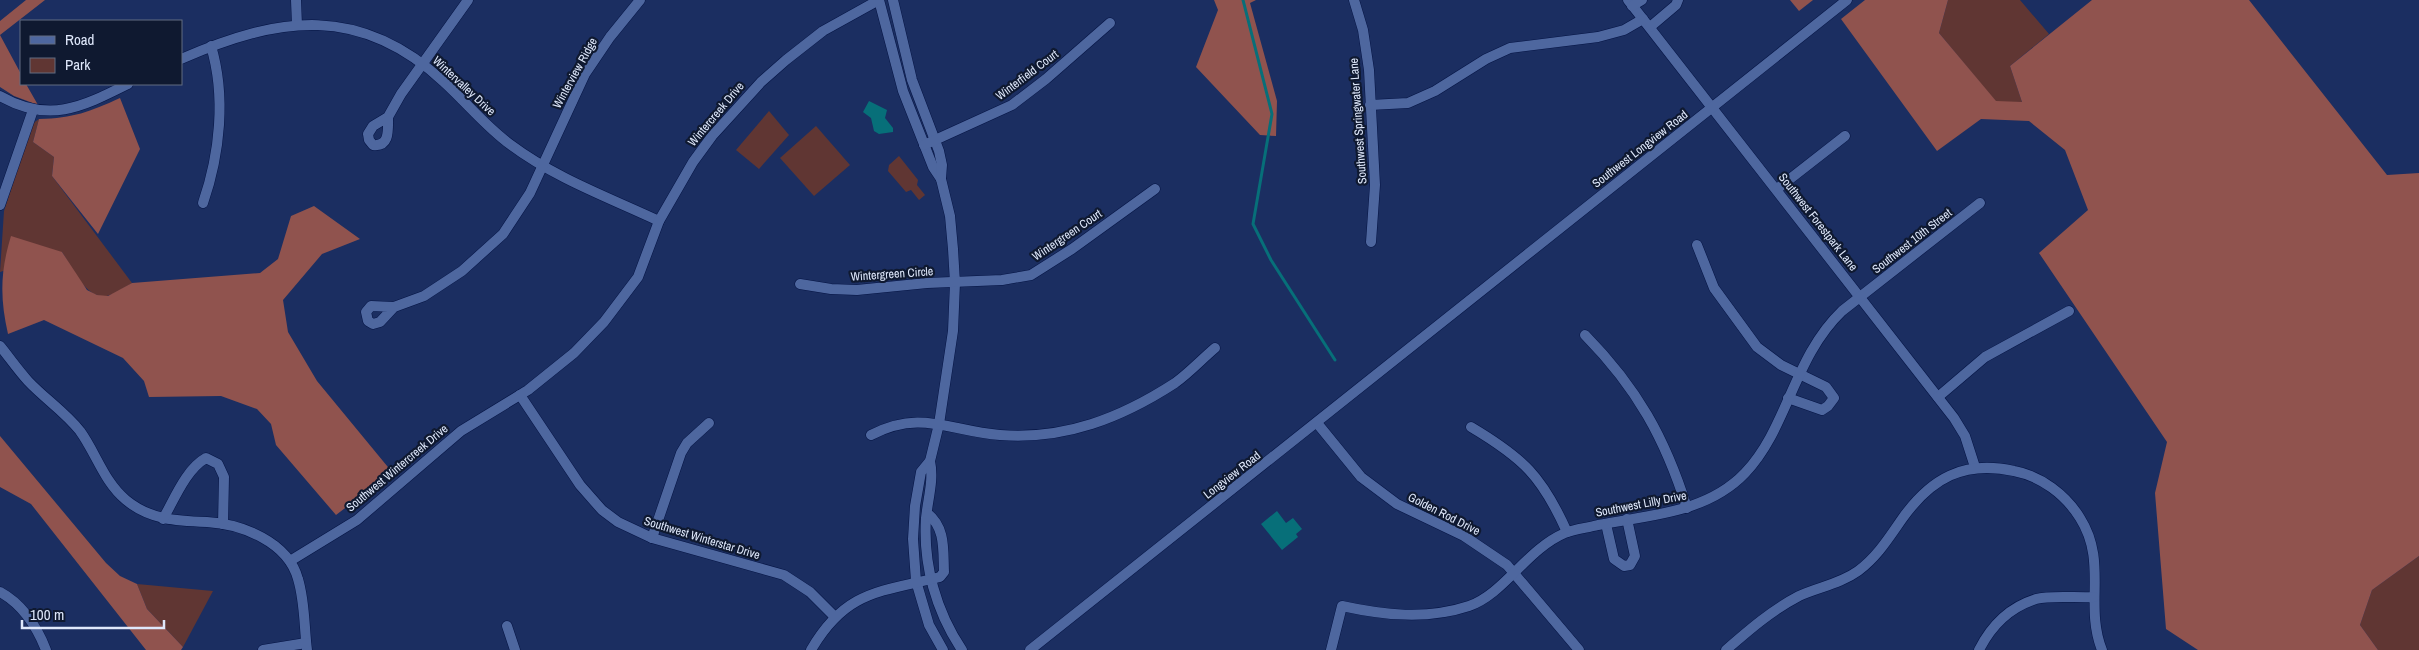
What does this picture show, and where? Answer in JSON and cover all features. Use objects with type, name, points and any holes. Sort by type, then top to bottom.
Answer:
[{"type":"street","points":[[296,0],[297,25]]},
{"type":"street","points":[[388,117],[401,94],[468,0]]},
{"type":"street","name":"Winterview Ridge","points":[[394,307],[424,296],[443,285],[491,247],[523,207],[575,93],[590,66],[610,37],[640,0]]},
{"type":"street","points":[[879,0],[903,91],[933,167],[941,179]]},
{"type":"street","name":"Wintercreek Drive","points":[[589,338],[638,277],[659,221],[693,162],[712,136],[761,82],[823,31],[879,0]]},
{"type":"street","points":[[893,0],[912,80],[935,140],[942,165],[941,179],[950,216],[955,283],[953,331],[939,424],[930,461],[921,472],[914,506],[913,558],[916,581],[930,624],[943,650]]},
{"type":"street","name":"Southwest Springwater Lane","points":[[1354,0],[1363,30],[1369,70],[1375,185],[1371,242]]},
{"type":"street","points":[[1630,3],[1642,0]]},
{"type":"street","points":[[1370,105],[1408,103],[1435,91],[1486,59],[1510,48],[1598,37],[1647,23],[1676,5],[1678,0]]},
{"type":"street","name":"Southwest Longview Road","points":[[1448,318],[1848,0]]},
{"type":"street","name":"Southwest Forestpark Lane","points":[[1630,3],[1938,397],[1965,436],[1975,467]]},
{"type":"street","name":"Winterfield Court","points":[[924,144],[1012,105],[1046,79],[1110,23]]},
{"type":"street","name":"Wintervalley Drive","points":[[182,60],[211,46],[270,28],[297,25],[345,28],[371,35],[396,46],[423,64],[500,137],[542,165],[659,221]]},
{"type":"street","points":[[203,203],[212,177],[216,154],[219,76],[211,46]]},
{"type":"street","points":[[0,96],[33,110],[61,111],[85,105],[126,85]]},
{"type":"street","points":[[0,205],[33,110]]},
{"type":"street","points":[[1777,189],[1845,136]]},
{"type":"street","name":"Wintergreen Court","points":[[955,283],[1002,280],[1031,275],[1072,249],[1155,189]]},
{"type":"street","name":"Southwest 10th Street","points":[[1860,298],[1980,203]]},
{"type":"street","points":[[1697,246],[1714,288],[1757,347],[1774,361],[1826,387],[1834,398],[1822,410],[1788,398]]},
{"type":"street","name":"Wintergreen Circle","points":[[800,284],[832,289],[857,290],[927,283],[955,283]]},
{"type":"street","name":"Southwest Lilly Drive","points":[[1331,650],[1342,606],[1375,613],[1406,616],[1470,606],[1492,592],[1543,545],[1567,532],[1687,508],[1714,497],[1745,473],[1768,440],[1799,373],[1823,330],[1842,311],[1860,298]]},
{"type":"street","points":[[1938,397],[1985,357],[2069,311]]},
{"type":"street","name":"Longview Road","points":[[1030,650],[1448,318]]},
{"type":"street","points":[[1585,335],[1621,374],[1652,421],[1671,459],[1687,508]]},
{"type":"street","name":"Southwest Wintercreek Drive","points":[[290,561],[357,520],[461,431],[520,395],[574,353],[589,338]]},
{"type":"street","points":[[0,346],[29,381],[61,410],[80,432],[113,488],[138,509],[163,519],[223,524],[248,531],[270,542],[290,561],[298,577],[303,602],[306,647],[263,650]]},
{"type":"street","points":[[871,435],[892,424],[916,422],[998,434],[1036,437],[1100,422],[1176,382],[1215,348]]},
{"type":"street","name":"Southwest Winterstar Drive","points":[[520,395],[591,499],[618,522],[652,538],[784,576],[810,592],[835,617]]},
{"type":"street","points":[[652,538],[681,453],[687,443],[708,422]]},
{"type":"street","name":"Golden Rod Drive","points":[[1317,423],[1361,477],[1396,504],[1464,536],[1507,565],[1579,650]]},
{"type":"street","points":[[1472,427],[1507,448],[1533,473],[1556,506],[1567,532]]},
{"type":"street","points":[[163,519],[192,470],[198,462],[206,458],[218,464],[224,478],[223,524]]},
{"type":"street","points":[[930,461],[933,473],[927,513],[927,547],[931,579],[946,622],[962,650]]},
{"type":"street","points":[[1726,650],[1778,608],[1853,574],[1869,563],[1884,547],[1912,506],[1924,493],[1951,474],[1975,467],[1996,467],[2022,472],[2044,482],[2062,496],[2080,518],[2090,540],[2096,563],[2094,619],[2102,650]]},
{"type":"street","points":[[811,650],[835,617],[861,598],[876,591],[940,577],[944,572],[942,536],[939,526],[927,513]]},
{"type":"street","points":[[1606,524],[1614,559],[1624,566],[1630,565],[1635,556],[1627,520]]},
{"type":"street","points":[[0,592],[9,597],[37,628],[46,650]]},
{"type":"street","points":[[1979,650],[1994,625],[2006,614],[2036,599],[2094,597]]},
{"type":"street","points":[[507,626],[515,650]]},
{"type":"green space","points":[[1948,0],[2020,0],[2049,34],[2010,66],[2022,102],[1996,102],[1939,33]]},
{"type":"green space","points":[[769,111],[789,135],[759,169],[736,150]]},
{"type":"green space","points":[[39,119],[33,142],[54,157],[52,176],[132,283],[110,295],[99,296],[86,288],[62,252],[0,272],[4,211],[32,124]]},
{"type":"green space","points":[[816,126],[850,165],[814,196],[780,158]]},
{"type":"green space","points":[[899,156],[918,180],[917,185],[925,195],[919,200],[911,190],[906,192],[888,171],[889,165]]},
{"type":"green space","points":[[2419,556],[2419,650],[2378,650],[2360,625],[2372,590]]},
{"type":"green space","points":[[137,584],[213,591],[183,647],[147,609]]},
{"type":"shaded area","points":[[26,0],[45,0],[0,35],[0,21]]},
{"type":"shaded area","points":[[1214,0],[1256,0],[1250,3],[1277,101],[1276,136],[1260,135],[1196,67],[1218,10]]},
{"type":"shaded area","points":[[1790,0],[1813,0],[1799,11]]},
{"type":"shaded area","points":[[1865,0],[1948,0],[1939,33],[1996,101],[2022,102],[2010,66],[2092,0],[2249,0],[2387,175],[2419,173],[2419,556],[2372,590],[2360,625],[2378,650],[2198,650],[2166,629],[2155,493],[2167,442],[2039,253],[2088,210],[2065,150],[2029,121],[1981,119],[1937,151],[1841,19]]},
{"type":"shaded area","points":[[0,35],[20,72],[20,85],[27,85],[38,105],[14,96],[0,87]]},
{"type":"shaded area","points":[[120,98],[140,149],[98,234],[52,176],[54,157],[33,142],[39,119],[81,113]]},
{"type":"shaded area","points":[[869,101],[887,110],[885,118],[893,128],[893,132],[879,134],[874,131],[871,118],[863,112]]},
{"type":"shaded area","points":[[314,206],[360,239],[322,254],[283,300],[288,332],[317,381],[392,472],[336,515],[276,445],[271,424],[257,409],[221,396],[149,397],[144,381],[123,358],[44,320],[8,334],[2,285],[7,249],[11,236],[62,252],[87,290],[97,295],[108,296],[132,283],[260,273],[278,259],[291,216]]},
{"type":"shaded area","points":[[0,436],[106,563],[120,576],[137,584],[147,609],[183,647],[181,650],[146,650],[31,504],[0,487]]},
{"type":"shaded area","points":[[1277,511],[1286,523],[1293,518],[1302,529],[1296,534],[1298,537],[1282,550],[1261,524]]},
{"type":"waterway","points":[[1243,0],[1272,114],[1253,224],[1271,260],[1335,360]]}]
